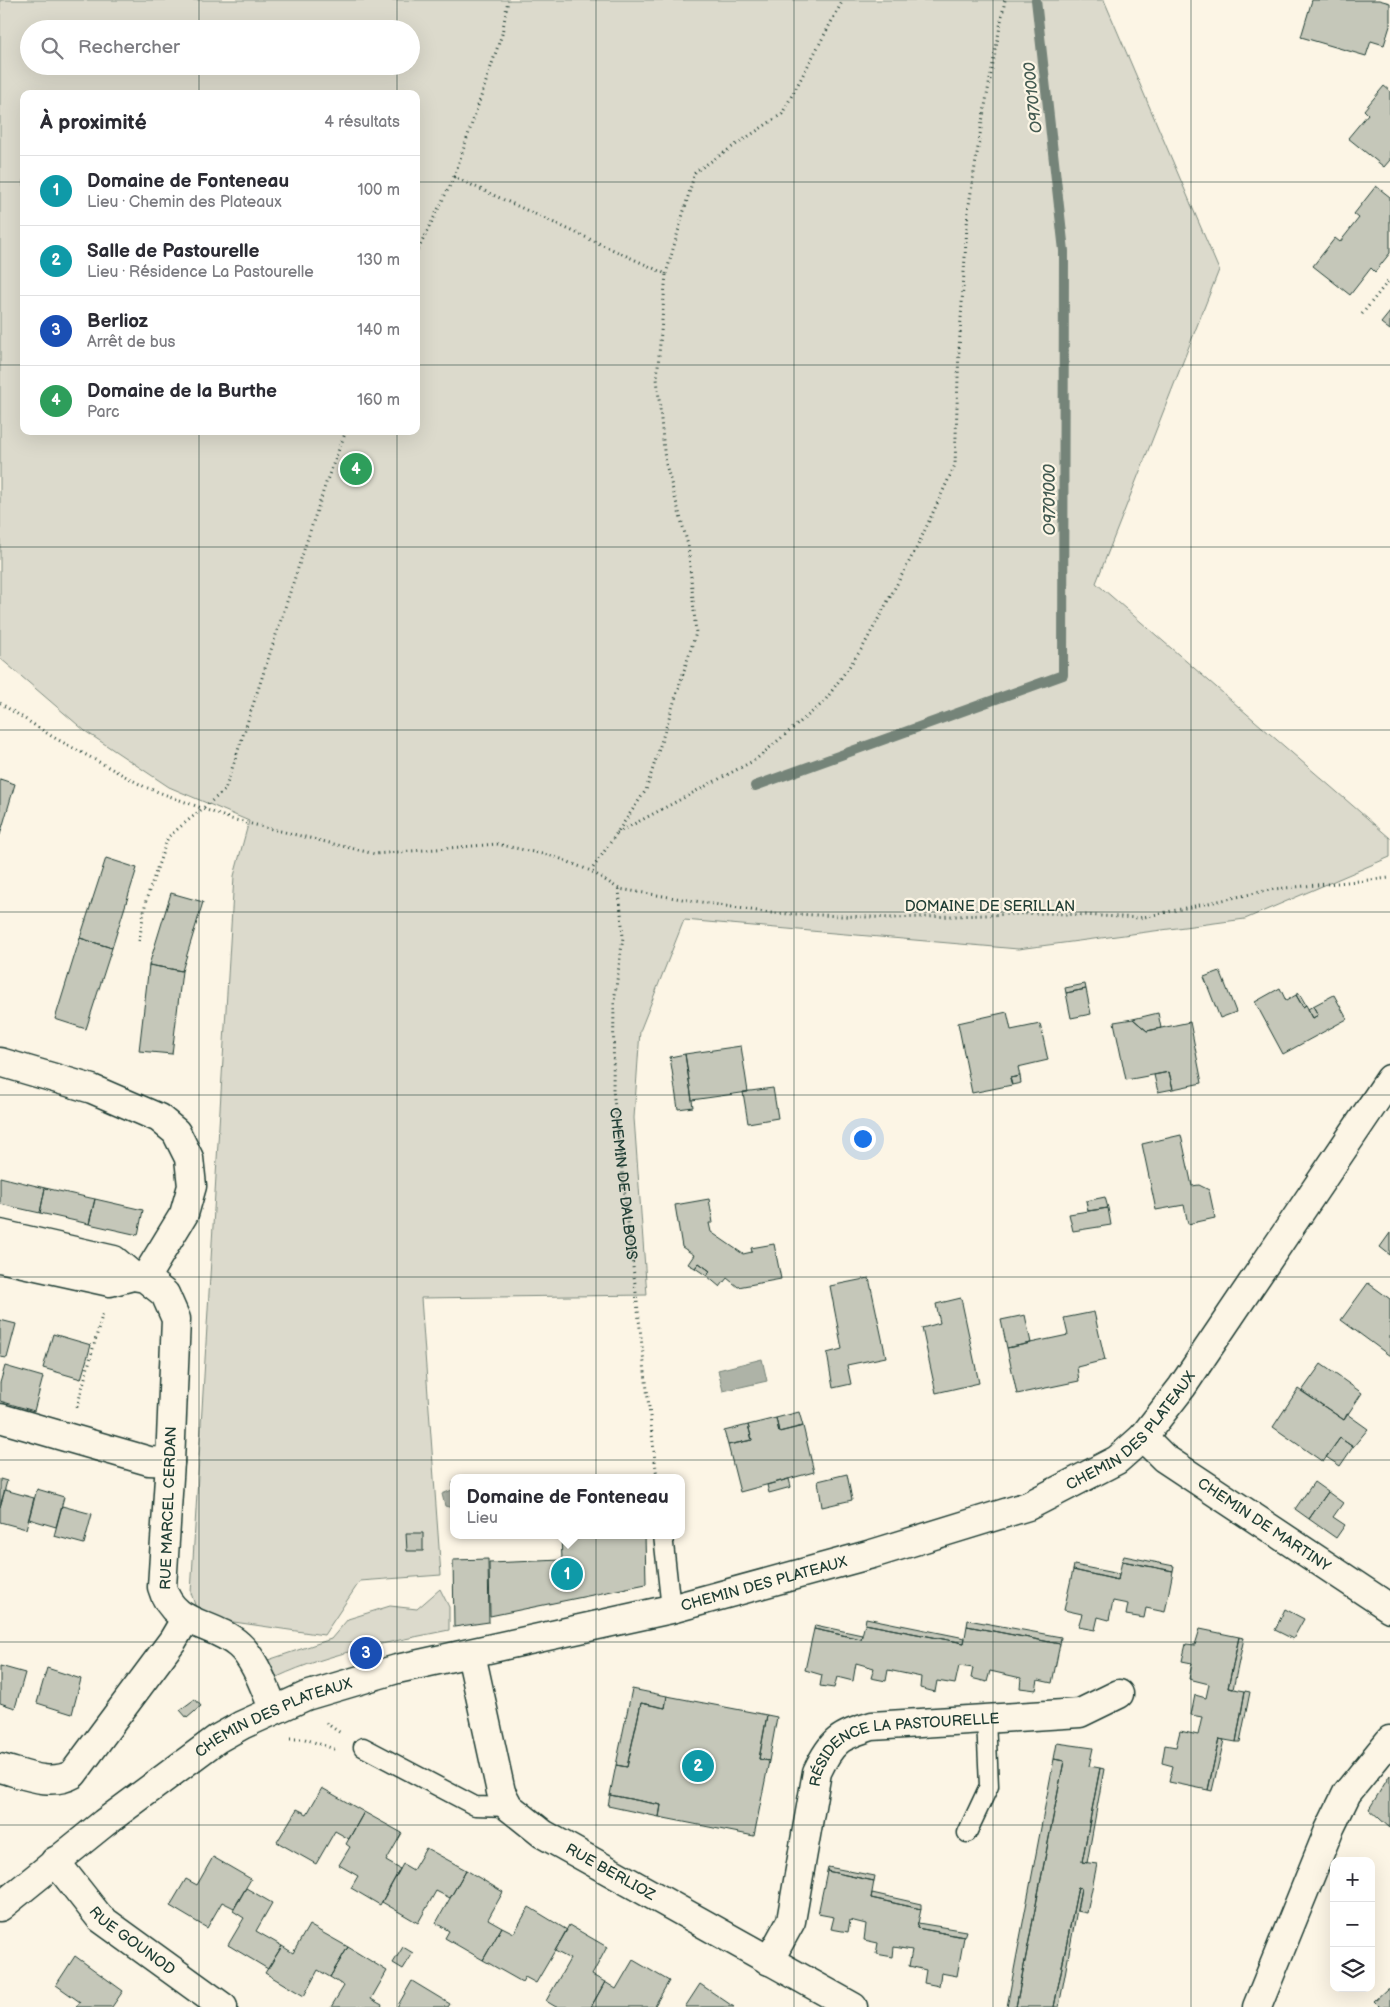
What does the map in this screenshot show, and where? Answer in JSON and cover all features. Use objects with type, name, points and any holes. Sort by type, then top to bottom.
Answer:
[{"type":"street","points":[[0,1062],[92,1089],[159,1118],[176,1132],[189,1158],[192,1186],[184,1214],[129,1279]]},
{"type":"street","name":"CHEMIN DES PLATEAUX","points":[[0,1907],[217,1739],[306,1696],[396,1669],[671,1609],[872,1554],[1028,1506],[1117,1460],[1143,1437],[1182,1387],[1390,1080]]},
{"type":"street","name":"RUE MARCEL CERDAN","points":[[0,1234],[114,1260],[129,1279]]},
{"type":"street","name":"RUE MARCEL CERDAN","points":[[0,1258],[129,1279],[165,1294],[176,1319],[162,1586],[165,1598],[175,1612],[220,1632],[239,1645],[248,1657],[274,1710]]},
{"type":"street","points":[[0,1418],[148,1460],[170,1462]]},
{"type":"street","name":"CHEMIN DE MARTINY","points":[[1143,1437],[1164,1458],[1390,1608]]},
{"type":"street","points":[[0,1768],[43,1780],[61,1781],[73,1774],[173,1640],[186,1618]]},
{"type":"street","name":"RUE BERLIOZ","points":[[471,1654],[501,1792],[509,1807],[543,1834],[854,2007]]},
{"type":"street","name":"RÉSIDENCE LA PASTOURELLE","points":[[769,1961],[791,1921],[818,1772],[827,1751],[845,1735],[872,1726],[1080,1713],[1119,1694]]},
{"type":"street","points":[[1257,2007],[1329,1830],[1347,1793],[1390,1740]]},
{"type":"street","name":"RUE GOUNOD","points":[[56,1862],[100,1918],[223,2007]]},
{"type":"lane","points":[[663,1539],[671,1609]]},
{"type":"lane","points":[[967,1833],[989,1786],[986,1719]]},
{"type":"lane","points":[[363,1747],[475,1806],[509,1807]]},
{"type":"path","points":[[420,246],[454,177],[502,34],[508,0]]},
{"type":"path","points":[[591,871],[646,790],[696,633],[688,544],[665,461],[657,378],[666,274],[694,172],[729,151],[782,114],[843,0]]},
{"type":"path","points":[[617,833],[755,760],[824,702],[863,647],[917,546],[955,465],[959,349],[968,211],[982,122],[1005,0]]},
{"type":"path","points":[[454,177],[666,274]]},
{"type":"path","points":[[1362,314],[1390,279]]},
{"type":"path","points":[[140,941],[146,900],[168,837],[225,790],[327,480],[344,435]]},
{"type":"path","points":[[0,703],[54,737],[145,787],[231,819],[375,854],[497,844],[556,857],[591,871],[619,889]]},
{"type":"path","name":"DOMAINE DE SERILLAN","points":[[619,889],[770,913],[892,918],[1046,913],[1140,918],[1274,889],[1390,878]]},
{"type":"path","name":"CHEMIN DE DALBOIS","points":[[619,889],[623,937],[614,1002],[613,1090],[657,1474]]},
{"type":"path","points":[[68,1437],[129,1279]]},
{"type":"path","points":[[306,1696],[314,1716],[363,1747]]},
{"type":"path","points":[[285,1740],[305,1739],[348,1754],[363,1747]]},
{"type":"shaded area","points":[[0,0],[1104,0],[1219,270],[1096,583],[1390,838],[1390,857],[1245,919],[1018,949],[684,920],[640,1031],[634,1118],[647,1295],[421,1298],[441,1575],[360,1581],[324,1635],[199,1617],[191,1593],[234,876],[249,821],[169,787],[85,731],[0,658]]},
{"type":"shaded area","points":[[762,1359],[767,1381],[723,1391],[718,1370]]},
{"type":"shaded area","points":[[450,1491],[450,1507],[445,1506],[442,1494]]},
{"type":"shaded area","points":[[440,1589],[449,1607],[449,1630],[340,1654],[277,1677],[268,1660],[331,1639],[348,1619],[390,1606],[417,1609]]},
{"type":"building","points":[[1312,0],[1379,0],[1390,3],[1390,26],[1384,45],[1371,41],[1366,56],[1301,37]]},
{"type":"building","points":[[1384,86],[1390,91],[1390,160],[1384,167],[1348,138],[1368,114],[1364,110]]},
{"type":"building","points":[[1376,186],[1390,197],[1390,253],[1375,272],[1371,268],[1350,295],[1313,266],[1335,238],[1340,242],[1359,218],[1354,214]]},
{"type":"building","points":[[1390,312],[1390,330],[1381,323]]},
{"type":"building","points":[[0,779],[15,784],[0,835]]},
{"type":"building","points":[[106,858],[137,868],[112,948],[80,938]]},
{"type":"building","points":[[171,893],[203,902],[182,971],[149,965]]},
{"type":"building","points":[[80,938],[112,948],[86,1029],[55,1019]]},
{"type":"building","points":[[149,965],[182,971],[172,1054],[139,1051]]},
{"type":"building","points":[[1220,971],[1236,1012],[1220,1018],[1204,977]]},
{"type":"building","points":[[1085,984],[1086,989],[1066,993],[1065,988]]},
{"type":"building","points":[[1280,988],[1286,1001],[1296,995],[1303,1007],[1306,1005],[1313,1018],[1318,1015],[1313,1006],[1334,995],[1347,1019],[1283,1054],[1255,1002]]},
{"type":"building","points":[[1086,989],[1091,1014],[1071,1018],[1066,993]]},
{"type":"building","points":[[1299,993],[1306,1005],[1303,1007],[1296,995]]},
{"type":"building","points":[[1313,1006],[1318,1015],[1313,1018],[1308,1009]]},
{"type":"building","points":[[1007,1012],[1011,1030],[1040,1024],[1048,1060],[1018,1067],[1020,1076],[1010,1078],[1012,1085],[972,1093],[958,1023]]},
{"type":"building","points":[[1158,1013],[1161,1028],[1147,1031],[1133,1019]]},
{"type":"building","points":[[1133,1019],[1147,1031],[1190,1022],[1202,1083],[1173,1089],[1169,1072],[1126,1080],[1114,1022]]},
{"type":"building","points":[[741,1046],[748,1092],[692,1100],[685,1054]]},
{"type":"building","points":[[685,1054],[693,1107],[678,1109],[670,1057]]},
{"type":"building","points":[[1169,1072],[1173,1089],[1158,1092],[1154,1075]]},
{"type":"building","points":[[1020,1076],[1021,1083],[1012,1085],[1010,1078]]},
{"type":"building","points":[[773,1088],[778,1118],[748,1123],[743,1092]]},
{"type":"building","points":[[1181,1135],[1192,1186],[1199,1185],[1209,1190],[1215,1218],[1188,1224],[1184,1205],[1156,1210],[1142,1144]]},
{"type":"building","points":[[0,1177],[45,1188],[40,1213],[0,1204]]},
{"type":"building","points":[[45,1188],[95,1199],[89,1224],[40,1213]]},
{"type":"building","points":[[1105,1197],[1108,1208],[1088,1211],[1086,1201]]},
{"type":"building","points":[[95,1199],[143,1210],[138,1235],[89,1224]]},
{"type":"building","points":[[709,1199],[713,1223],[709,1223],[711,1232],[743,1254],[752,1252],[751,1248],[774,1244],[781,1279],[738,1287],[727,1278],[720,1287],[707,1276],[710,1271],[699,1263],[695,1268],[688,1264],[694,1255],[682,1247],[675,1205]]},
{"type":"building","points":[[1108,1208],[1111,1225],[1073,1231],[1069,1214]]},
{"type":"building","points":[[1390,1233],[1390,1255],[1380,1247]]},
{"type":"building","points":[[699,1263],[710,1271],[707,1276],[695,1268]]},
{"type":"building","points":[[869,1278],[886,1357],[847,1365],[851,1384],[833,1388],[827,1353],[842,1349],[830,1286]]},
{"type":"building","points":[[1368,1283],[1390,1299],[1390,1356],[1341,1320]]},
{"type":"building","points":[[961,1298],[979,1383],[936,1393],[922,1328],[940,1323],[936,1304]]},
{"type":"building","points":[[1094,1312],[1105,1360],[1077,1367],[1079,1381],[1017,1394],[1007,1348],[1068,1335],[1064,1318]]},
{"type":"building","points":[[1025,1315],[1031,1343],[1007,1348],[1001,1320]]},
{"type":"building","points":[[0,1320],[16,1324],[7,1358],[0,1357]]},
{"type":"building","points":[[53,1334],[91,1345],[81,1379],[43,1368]]},
{"type":"building","points":[[1321,1364],[1362,1393],[1344,1420],[1302,1391]]},
{"type":"building","points":[[5,1366],[43,1377],[34,1411],[0,1401],[0,1383]]},
{"type":"building","points":[[1298,1389],[1344,1420],[1347,1414],[1368,1429],[1353,1447],[1340,1438],[1323,1462],[1273,1427]]},
{"type":"building","points":[[799,1412],[803,1426],[779,1432],[776,1418]]},
{"type":"building","points":[[776,1418],[779,1432],[803,1426],[814,1472],[740,1492],[728,1445],[752,1440],[748,1425]]},
{"type":"building","points":[[748,1425],[752,1440],[728,1445],[724,1431]]},
{"type":"building","points":[[1340,1438],[1353,1447],[1340,1466],[1326,1457]]},
{"type":"building","points":[[847,1474],[852,1500],[822,1507],[818,1481]]},
{"type":"building","points":[[0,1479],[7,1481],[0,1507]]},
{"type":"building","points":[[789,1479],[791,1487],[769,1493],[767,1485]]},
{"type":"building","points":[[1314,1482],[1328,1492],[1309,1519],[1295,1509]]},
{"type":"building","points":[[37,1489],[64,1497],[56,1527],[29,1519]]},
{"type":"building","points":[[5,1490],[34,1498],[26,1529],[0,1522],[0,1507]]},
{"type":"building","points":[[1328,1492],[1343,1503],[1333,1517],[1345,1525],[1336,1538],[1309,1519]]},
{"type":"building","points":[[62,1506],[92,1514],[84,1544],[54,1536]]},
{"type":"building","points":[[406,1533],[423,1533],[423,1551],[407,1551]]},
{"type":"building","points":[[561,1539],[645,1539],[646,1584],[490,1616],[489,1563],[562,1560]]},
{"type":"building","points":[[1124,1556],[1174,1566],[1173,1571],[1122,1561]]},
{"type":"building","points":[[488,1559],[489,1622],[454,1627],[453,1560]]},
{"type":"building","points":[[1122,1561],[1173,1571],[1165,1612],[1146,1608],[1144,1618],[1126,1615],[1128,1604],[1113,1601],[1109,1620],[1098,1617],[1095,1630],[1078,1627],[1082,1614],[1064,1610],[1073,1570],[1118,1580]]},
{"type":"building","points":[[1074,1565],[1119,1574],[1118,1580],[1073,1570]]},
{"type":"building","points":[[1285,1609],[1304,1619],[1293,1639],[1275,1630]]},
{"type":"building","points":[[866,1618],[965,1638],[964,1643],[865,1624]]},
{"type":"building","points":[[968,1620],[1061,1637],[1060,1644],[967,1626]]},
{"type":"building","points":[[865,1624],[964,1643],[967,1626],[1060,1644],[1052,1683],[1038,1680],[1036,1690],[1020,1688],[1021,1678],[990,1671],[987,1682],[971,1678],[973,1668],[959,1666],[955,1684],[937,1681],[935,1692],[920,1688],[921,1677],[888,1670],[886,1681],[871,1678],[874,1668],[856,1663],[853,1681],[837,1677],[834,1688],[820,1686],[822,1675],[805,1670],[814,1629],[861,1639]]},
{"type":"building","points":[[815,1625],[862,1635],[861,1639],[814,1629]]},
{"type":"building","points":[[1200,1629],[1239,1637],[1228,1688],[1245,1691],[1236,1742],[1219,1739],[1208,1790],[1169,1782],[1173,1766],[1162,1763],[1165,1745],[1176,1747],[1180,1731],[1198,1735],[1202,1717],[1191,1715],[1195,1695],[1206,1698],[1209,1684],[1189,1679],[1192,1663],[1182,1661],[1186,1644],[1195,1645]]},
{"type":"building","points":[[1239,1637],[1244,1638],[1233,1689],[1228,1688]]},
{"type":"building","points":[[0,1666],[25,1673],[15,1708],[0,1703]]},
{"type":"building","points":[[47,1668],[81,1679],[72,1714],[37,1703]]},
{"type":"building","points":[[632,1689],[667,1696],[665,1708],[641,1703],[627,1767],[616,1765]]},
{"type":"building","points":[[1245,1691],[1250,1692],[1240,1742],[1236,1742]]},
{"type":"building","points":[[667,1696],[767,1715],[759,1759],[769,1761],[754,1836],[659,1817],[661,1805],[610,1795],[616,1765],[627,1767],[641,1703],[665,1708]]},
{"type":"building","points":[[195,1699],[201,1706],[187,1718],[180,1710]]},
{"type":"building","points":[[767,1715],[777,1717],[769,1761],[759,1759]]},
{"type":"building","points":[[1219,1739],[1224,1740],[1212,1791],[1208,1790]]},
{"type":"building","points":[[1057,1743],[1093,1748],[1089,1766],[1100,1768],[1082,1862],[1097,1864],[1087,1913],[1077,1911],[1081,1888],[1078,1887],[1054,2007],[1016,2007],[1064,1761],[1054,1759]]},
{"type":"building","points":[[1054,1759],[1064,1761],[1016,2007],[1007,2007]]},
{"type":"building","points":[[1100,1768],[1104,1769],[1087,1863],[1082,1862]]},
{"type":"building","points":[[1390,1775],[1390,1828],[1369,1809]]},
{"type":"building","points":[[322,1788],[364,1812],[349,1839],[335,1831],[316,1864],[277,1842],[297,1809],[307,1814]]},
{"type":"building","points":[[610,1795],[661,1805],[659,1817],[608,1806]]},
{"type":"building","points":[[364,1812],[402,1833],[386,1861],[400,1869],[380,1905],[351,1888],[358,1876],[339,1865],[350,1847],[346,1844]]},
{"type":"building","points":[[426,1848],[466,1870],[450,1898],[436,1891],[418,1923],[382,1902],[403,1864],[413,1870]]},
{"type":"building","points":[[213,1857],[251,1879],[234,1908],[222,1902],[207,1928],[170,1906],[186,1879],[197,1885]]},
{"type":"building","points":[[828,1867],[875,1876],[874,1881],[827,1871]]},
{"type":"building","points":[[466,1870],[503,1892],[488,1919],[502,1927],[483,1960],[445,1938],[449,1931],[436,1923]]},
{"type":"building","points":[[827,1871],[874,1881],[871,1898],[921,1909],[917,1928],[964,1937],[957,1976],[941,1973],[939,1986],[924,1983],[926,1970],[909,1966],[912,1950],[894,1947],[893,1957],[876,1954],[878,1943],[864,1940],[866,1924],[850,1920],[848,1932],[831,1929],[834,1917],[818,1914]]},
{"type":"building","points":[[1078,1887],[1081,1888],[1059,2007],[1054,2007]]},
{"type":"building","points":[[246,1888],[272,1903],[256,1931],[282,1946],[268,1969],[228,1945],[244,1918],[233,1911]]},
{"type":"building","points":[[872,1893],[921,1904],[921,1909],[871,1898]]},
{"type":"building","points":[[529,1907],[567,1930],[536,1983],[525,1977],[522,1982],[483,1960],[502,1927],[514,1933]]},
{"type":"building","points":[[918,1923],[966,1931],[964,1937],[917,1928]]},
{"type":"building","points":[[309,1925],[348,1947],[330,1977],[318,1970],[304,1996],[265,1973],[282,1946],[293,1953]]},
{"type":"building","points":[[569,1925],[607,1947],[592,1975],[605,1982],[591,2007],[556,2007],[546,2001],[570,1959],[555,1951]]},
{"type":"building","points":[[348,1947],[387,1971],[371,1999],[382,2005],[381,2007],[331,2007],[344,1986],[330,1977]]},
{"type":"building","points":[[403,1947],[413,1953],[403,1969],[393,1963]]},
{"type":"building","points":[[75,1956],[123,1991],[112,2007],[76,2007],[80,2002],[56,1985]]},
{"type":"building","points":[[633,1960],[669,1981],[654,2007],[591,2007],[605,1982],[616,1989]]},
{"type":"building","points":[[412,1981],[450,2004],[448,2007],[397,2007]]},
{"type":"building","points":[[700,1984],[734,2007],[685,2007]]},
{"type":"building","points":[[1388,1988],[1390,1991],[1390,2007],[1380,2007],[1374,2001]]},
{"type":"waterway","name":"O9701000","points":[[755,786],[1063,675],[1064,251],[1036,0]]},
{"type":"place","name":"Domaine de la Burthe","points":[[356,469]]},
{"type":"place","name":"Domaine de Fonteneau","points":[[567,1574]]},
{"type":"place","name":"Berlioz","points":[[366,1653]]},
{"type":"place","name":"Salle de Pastourelle","points":[[698,1766]]}]
